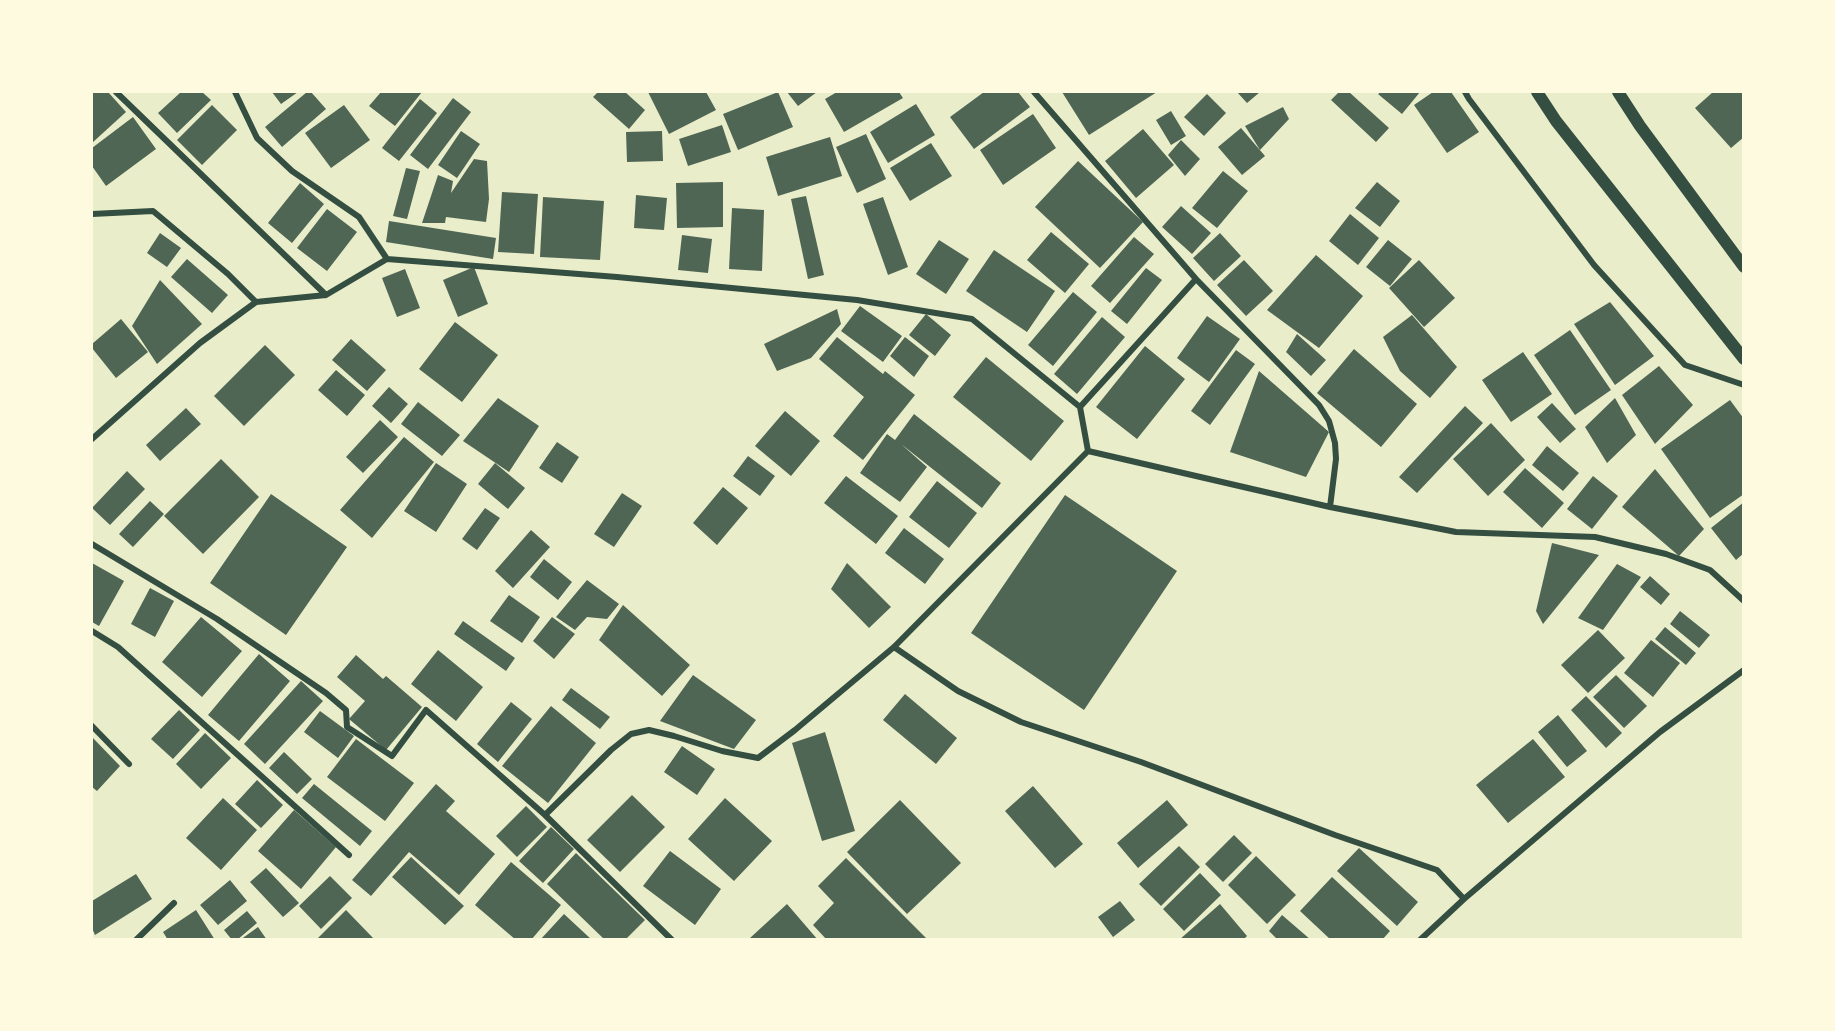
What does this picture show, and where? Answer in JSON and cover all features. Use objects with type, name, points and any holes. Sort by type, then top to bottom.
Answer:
[{"type":"main road","points":[[1537,92],[1556,120],[1743,359]]},
{"type":"main road","points":[[1618,92],[1640,126],[1743,267]]},
{"type":"street","points":[[116,92],[326,294]]},
{"type":"street","points":[[235,92],[257,138],[292,171],[359,217],[387,259]]},
{"type":"street","points":[[1034,92],[1196,279],[1319,405],[1329,422],[1335,443],[1336,459],[1330,507]]},
{"type":"street","points":[[1465,92],[1594,265],[1685,365],[1743,385]]},
{"type":"street","points":[[92,214],[153,211],[228,274],[256,302]]},
{"type":"street","points":[[92,439],[200,343],[256,302],[326,294],[387,259],[617,277],[857,300],[972,319],[1080,407],[1088,451]]},
{"type":"street","points":[[1080,407],[1196,279]]},
{"type":"street","points":[[1088,451],[1330,507],[1456,532],[1594,537],[1666,554],[1710,570],[1743,601]]},
{"type":"street","points":[[545,815],[611,750],[631,734],[649,730],[722,751],[758,758],[894,647],[1088,451]]},
{"type":"street","points":[[92,544],[217,619],[327,693],[346,710],[347,727],[392,756],[426,710],[545,815],[672,939]]},
{"type":"street","points":[[92,631],[118,647],[349,855]]},
{"type":"street","points":[[894,647],[958,691],[1021,722],[1141,762],[1335,836],[1437,870],[1464,899]]},
{"type":"street","points":[[1420,939],[1660,732],[1743,670]]},
{"type":"street","points":[[92,726],[129,764]]},
{"type":"street","points":[[136,939],[174,903]]},
{"type":"building","points":[[92,92],[108,92],[126,112],[92,143]]},
{"type":"building","points":[[181,92],[202,92],[211,100],[177,133],[158,113]]},
{"type":"building","points":[[272,92],[298,92],[281,104]]},
{"type":"building","points":[[307,92],[311,92],[326,109],[282,147],[265,127]]},
{"type":"building","points":[[381,92],[422,92],[395,126],[369,106]]},
{"type":"building","points":[[598,92],[625,92],[645,110],[629,129],[593,97]]},
{"type":"building","points":[[648,92],[706,92],[716,110],[669,134]]},
{"type":"building","points":[[778,92],[793,127],[738,150],[723,114]]},
{"type":"building","points":[[787,92],[817,92],[798,106]]},
{"type":"building","points":[[837,92],[899,92],[903,98],[844,132],[825,99]]},
{"type":"building","points":[[984,92],[1018,92],[1030,107],[974,149],[950,117]]},
{"type":"building","points":[[1062,92],[1157,92],[1089,135]]},
{"type":"building","points":[[1237,92],[1260,92],[1247,103]]},
{"type":"building","points":[[1339,92],[1349,92],[1389,128],[1376,142],[1331,100]]},
{"type":"building","points":[[1381,92],[1420,92],[1402,114],[1378,94]]},
{"type":"building","points":[[1433,92],[1451,92],[1479,132],[1447,153],[1414,105]]},
{"type":"building","points":[[1713,92],[1744,92],[1744,137],[1731,148],[1695,108]]},
{"type":"building","points":[[1207,94],[1226,113],[1204,136],[1184,117]]},
{"type":"building","points":[[453,98],[471,112],[428,169],[410,155]]},
{"type":"building","points":[[420,99],[437,113],[399,161],[382,148]]},
{"type":"building","points":[[916,104],[935,135],[888,163],[870,132]]},
{"type":"building","points":[[212,105],[237,130],[202,165],[177,140]]},
{"type":"building","points":[[344,105],[370,140],[331,168],[305,133]]},
{"type":"building","points":[[1283,107],[1289,119],[1260,150],[1245,126]]},
{"type":"building","points":[[1171,111],[1186,136],[1171,145],[1156,120]]},
{"type":"building","points":[[1033,114],[1056,148],[1003,185],[980,150]]},
{"type":"building","points":[[133,117],[156,149],[106,186],[92,166],[92,148]]},
{"type":"building","points":[[722,125],[731,152],[688,166],[679,139]]},
{"type":"building","points":[[1241,128],[1265,156],[1242,175],[1218,147]]},
{"type":"building","points":[[1143,129],[1174,165],[1136,198],[1105,161]]},
{"type":"building","points":[[461,131],[480,144],[457,178],[438,165]]},
{"type":"building","points":[[662,131],[663,161],[627,162],[626,132]]},
{"type":"building","points":[[866,134],[886,179],[857,193],[836,147]]},
{"type":"building","points":[[830,137],[842,176],[778,196],[766,157]]},
{"type":"building","points":[[1181,140],[1200,159],[1185,176],[1168,155]]},
{"type":"building","points":[[931,143],[952,176],[910,201],[890,168]]},
{"type":"building","points":[[474,159],[487,161],[489,199],[486,222],[446,217],[445,223],[422,223],[438,175],[453,181],[451,193]]},
{"type":"building","points":[[1078,161],[1143,222],[1100,268],[1035,207]]},
{"type":"building","points":[[406,168],[420,171],[407,219],[393,216]]},
{"type":"building","points":[[1223,171],[1248,191],[1217,228],[1192,208]]},
{"type":"building","points":[[723,182],[723,227],[677,228],[676,183]]},
{"type":"building","points":[[1377,182],[1400,201],[1380,227],[1355,208]]},
{"type":"building","points":[[300,183],[324,204],[292,243],[268,223]]},
{"type":"building","points":[[502,192],[538,194],[534,254],[498,252]]},
{"type":"building","points":[[636,195],[667,198],[664,230],[634,228]]},
{"type":"building","points":[[806,196],[824,275],[808,279],[791,199]]},
{"type":"building","points":[[543,197],[604,201],[600,260],[540,257]]},
{"type":"building","points":[[883,197],[908,267],[888,275],[863,204]]},
{"type":"building","points":[[1181,206],[1211,233],[1192,254],[1162,227]]},
{"type":"building","points":[[732,208],[764,210],[762,271],[729,269]]},
{"type":"building","points":[[327,209],[357,232],[327,271],[297,248]]},
{"type":"building","points":[[1350,214],[1379,238],[1358,265],[1329,241]]},
{"type":"building","points":[[389,221],[496,238],[493,259],[386,242]]},
{"type":"building","points":[[1051,232],[1089,264],[1065,293],[1027,260]]},
{"type":"building","points":[[160,233],[181,248],[167,267],[147,253]]},
{"type":"building","points":[[1220,233],[1241,256],[1214,281],[1193,258]]},
{"type":"building","points":[[682,235],[712,239],[708,273],[678,270]]},
{"type":"building","points":[[1134,237],[1154,254],[1110,303],[1091,286]]},
{"type":"building","points":[[939,240],[969,259],[946,294],[916,274]]},
{"type":"building","points":[[1388,240],[1412,259],[1390,286],[1366,267]]},
{"type":"building","points":[[994,250],[1055,291],[1027,332],[966,291]]},
{"type":"building","points":[[1316,255],[1363,296],[1319,348],[1267,310]]},
{"type":"building","points":[[187,259],[228,295],[212,313],[171,277]]},
{"type":"building","points":[[1244,260],[1273,291],[1246,316],[1217,285]]},
{"type":"building","points":[[1419,260],[1455,298],[1424,327],[1389,288]]},
{"type":"building","points":[[474,267],[488,304],[458,317],[443,280]]},
{"type":"building","points":[[1146,268],[1162,280],[1127,324],[1111,311]]},
{"type":"building","points":[[405,269],[420,308],[397,317],[382,278]]},
{"type":"building","points":[[160,280],[202,324],[157,364],[132,326]]},
{"type":"building","points":[[1073,292],[1097,312],[1053,366],[1028,345]]},
{"type":"building","points":[[1610,302],[1654,356],[1615,385],[1574,324]]},
{"type":"building","points":[[860,306],[902,336],[883,362],[841,331]]},
{"type":"building","points":[[837,309],[841,324],[811,358],[777,371],[764,344]]},
{"type":"building","points":[[926,314],[951,335],[935,356],[909,335]]},
{"type":"building","points":[[1412,315],[1457,367],[1430,398],[1400,371],[1383,337]]},
{"type":"building","points":[[1207,316],[1240,339],[1209,382],[1177,358]]},
{"type":"building","points":[[1102,317],[1125,337],[1077,394],[1054,374]]},
{"type":"building","points":[[121,319],[148,352],[116,378],[92,348],[92,344]]},
{"type":"building","points":[[455,322],[498,355],[462,402],[419,369]]},
{"type":"building","points":[[1570,330],[1611,390],[1575,415],[1534,355]]},
{"type":"building","points":[[1297,334],[1326,360],[1311,376],[1286,352]]},
{"type":"building","points":[[837,337],[883,374],[885,371],[915,395],[863,460],[833,436],[864,397],[819,359]]},
{"type":"building","points":[[905,337],[929,356],[914,377],[890,356]]},
{"type":"building","points":[[351,339],[386,370],[367,391],[332,360]]},
{"type":"building","points":[[265,345],[295,375],[244,426],[214,396]]},
{"type":"building","points":[[1145,346],[1185,379],[1137,439],[1096,407]]},
{"type":"building","points":[[1354,349],[1417,404],[1381,447],[1317,393]]},
{"type":"building","points":[[1236,350],[1255,364],[1210,425],[1191,411]]},
{"type":"building","points":[[1523,352],[1552,394],[1511,422],[1482,380]]},
{"type":"building","points":[[986,357],[1064,421],[1031,461],[953,397]]},
{"type":"building","points":[[1659,366],[1693,405],[1655,444],[1622,395]]},
{"type":"building","points":[[336,370],[365,395],[347,416],[318,390]]},
{"type":"building","points":[[1259,371],[1329,432],[1306,477],[1230,452]]},
{"type":"building","points":[[389,387],[408,404],[391,423],[372,406]]},
{"type":"building","points":[[498,398],[539,426],[509,472],[463,441]]},
{"type":"building","points":[[1615,398],[1636,435],[1607,463],[1585,427]]},
{"type":"building","points":[[1730,400],[1744,419],[1744,494],[1710,518],[1661,449]]},
{"type":"building","points":[[418,402],[460,435],[442,456],[401,424]]},
{"type":"building","points":[[1552,403],[1576,429],[1560,443],[1537,417]]},
{"type":"building","points":[[1465,406],[1483,423],[1417,493],[1399,477]]},
{"type":"building","points":[[186,408],[201,424],[160,461],[146,445]]},
{"type":"building","points":[[785,411],[820,441],[791,476],[755,446]]},
{"type":"building","points":[[914,414],[1001,483],[982,508],[901,444],[927,467],[900,502],[860,473],[887,434],[895,440]]},
{"type":"building","points":[[380,420],[398,437],[363,473],[346,457]]},
{"type":"building","points":[[1491,423],[1525,460],[1488,496],[1453,459]]},
{"type":"building","points":[[404,437],[434,462],[372,538],[340,510]]},
{"type":"building","points":[[557,442],[579,457],[562,483],[539,468]]},
{"type":"building","points":[[1547,446],[1579,473],[1563,491],[1532,465]]},
{"type":"building","points":[[748,456],[775,476],[760,496],[733,476]]},
{"type":"building","points":[[221,459],[259,497],[203,554],[164,516]]},
{"type":"building","points":[[436,463],[467,484],[436,532],[404,511]]},
{"type":"building","points":[[495,463],[525,488],[508,509],[478,484]]},
{"type":"building","points":[[1525,468],[1564,503],[1542,528],[1503,492]]},
{"type":"building","points":[[1655,469],[1704,529],[1679,556],[1622,507]]},
{"type":"building","points":[[127,471],[145,489],[110,525],[92,508]]},
{"type":"building","points":[[846,476],[898,516],[876,544],[824,503]]},
{"type":"building","points":[[1593,476],[1618,496],[1592,529],[1567,509]]},
{"type":"building","points":[[937,481],[977,513],[949,548],[909,517]]},
{"type":"building","points":[[723,487],[748,508],[717,545],[693,523]]},
{"type":"building","points":[[622,493],[642,506],[614,547],[594,534]]},
{"type":"building","points":[[271,494],[347,547],[286,635],[210,583]]},
{"type":"building","points":[[1065,495],[1177,571],[1084,710],[971,633]]},
{"type":"building","points":[[150,501],[164,514],[133,547],[119,534]]},
{"type":"building","points":[[1744,502],[1744,553],[1736,560],[1711,528]]},
{"type":"building","points":[[485,508],[500,518],[477,550],[462,539]]},
{"type":"building","points":[[904,528],[944,559],[925,584],[885,553]]},
{"type":"building","points":[[531,530],[550,547],[513,588],[495,571]]},
{"type":"building","points":[[1552,543],[1599,555],[1543,624],[1536,611]]},
{"type":"building","points":[[544,559],[572,582],[558,600],[530,577]]},
{"type":"building","points":[[92,563],[124,581],[99,626],[92,622]]},
{"type":"building","points":[[847,563],[891,607],[869,628],[831,589]]},
{"type":"building","points":[[1617,564],[1641,577],[1603,630],[1578,618]]},
{"type":"building","points":[[1650,576],[1670,594],[1661,605],[1640,587]]},
{"type":"building","points":[[587,580],[619,604],[607,619],[587,617],[575,630],[556,617]]},
{"type":"building","points":[[150,588],[174,601],[155,637],[131,624]]},
{"type":"building","points":[[509,595],[540,617],[522,643],[490,621]]},
{"type":"building","points":[[623,605],[690,665],[662,696],[599,640]]},
{"type":"building","points":[[1680,611],[1710,635],[1699,648],[1670,624]]},
{"type":"building","points":[[201,617],[242,651],[202,697],[162,662]]},
{"type":"building","points":[[552,617],[575,634],[554,659],[533,641]]},
{"type":"building","points":[[463,621],[515,658],[506,671],[454,634]]},
{"type":"building","points":[[1665,627],[1696,653],[1686,665],[1655,639]]},
{"type":"building","points":[[1598,630],[1625,658],[1588,693],[1561,665]]},
{"type":"building","points":[[1651,640],[1680,663],[1653,697],[1624,673]]},
{"type":"building","points":[[438,650],[483,687],[456,721],[411,684]]},
{"type":"building","points":[[259,654],[290,681],[239,741],[208,715]]},
{"type":"building","points":[[356,655],[383,679],[386,676],[422,707],[386,750],[349,719],[365,701],[337,677]]},
{"type":"building","points":[[693,675],[756,720],[734,749],[660,721]]},
{"type":"building","points":[[1616,675],[1647,706],[1624,728],[1593,697]]},
{"type":"building","points":[[301,681],[323,701],[265,764],[244,744]]},
{"type":"building","points":[[571,688],[610,717],[600,729],[562,700]]},
{"type":"building","points":[[905,694],[957,738],[936,764],[883,720]]},
{"type":"building","points":[[1586,696],[1622,733],[1606,748],[1571,710]]},
{"type":"building","points":[[511,702],[532,719],[498,762],[477,744]]},
{"type":"building","points":[[551,706],[596,743],[548,803],[502,766]]},
{"type":"building","points":[[179,710],[200,730],[173,759],[151,739]]},
{"type":"building","points":[[320,711],[354,736],[338,758],[304,732]]},
{"type":"building","points":[[1558,715],[1587,751],[1567,767],[1538,732]]},
{"type":"building","points":[[825,732],[855,831],[822,841],[792,743]]},
{"type":"building","points":[[205,733],[231,758],[201,789],[176,764]]},
{"type":"building","points":[[92,737],[120,766],[97,791],[92,787]]},
{"type":"building","points":[[356,739],[414,783],[385,821],[327,777]]},
{"type":"building","points":[[1533,739],[1565,777],[1508,823],[1476,785]]},
{"type":"building","points":[[682,746],[715,769],[697,795],[664,772]]},
{"type":"building","points":[[284,752],[312,779],[297,794],[269,768]]},
{"type":"building","points":[[257,780],[283,805],[261,828],[235,804]]},
{"type":"building","points":[[314,784],[372,831],[360,846],[302,798]]},
{"type":"building","points":[[436,784],[455,801],[446,811],[495,854],[459,895],[409,852],[371,896],[352,880]]},
{"type":"building","points":[[1033,786],[1083,844],[1055,868],[1005,811]]},
{"type":"building","points":[[632,795],[665,827],[620,872],[587,840]]},
{"type":"building","points":[[223,798],[257,830],[221,870],[186,838]]},
{"type":"building","points":[[725,798],[772,841],[734,881],[688,839]]},
{"type":"building","points":[[900,800],[961,863],[907,914],[847,852]]},
{"type":"building","points":[[1167,800],[1188,825],[1138,868],[1117,843]]},
{"type":"building","points":[[526,806],[547,827],[517,857],[496,836]]},
{"type":"building","points":[[294,810],[336,847],[301,889],[258,851]]},
{"type":"building","points":[[551,827],[574,849],[543,883],[519,861]]},
{"type":"building","points":[[1234,835],[1252,853],[1223,882],[1205,864]]},
{"type":"building","points":[[1179,846],[1200,867],[1161,906],[1139,884]]},
{"type":"building","points":[[1359,848],[1418,902],[1397,926],[1337,871]]},
{"type":"building","points":[[670,851],[721,889],[695,925],[643,886]]},
{"type":"building","points":[[576,853],[645,920],[625,940],[605,940],[547,884]]},
{"type":"building","points":[[1256,856],[1296,895],[1267,924],[1228,885]]},
{"type":"building","points":[[411,857],[464,906],[445,925],[392,877]]},
{"type":"building","points":[[846,858],[928,940],[827,940],[813,925],[834,903],[818,886]]},
{"type":"building","points":[[511,862],[561,905],[531,940],[516,940],[475,905]]},
{"type":"building","points":[[266,868],[299,903],[283,917],[250,882]]},
{"type":"building","points":[[1200,873],[1221,895],[1184,931],[1163,909]]},
{"type":"building","points":[[136,874],[152,899],[95,935],[92,928],[92,901]]},
{"type":"building","points":[[330,876],[352,898],[321,929],[299,906]]},
{"type":"building","points":[[1332,877],[1390,931],[1382,940],[1331,940],[1300,911]]},
{"type":"building","points":[[230,880],[247,901],[218,925],[200,905]]},
{"type":"building","points":[[1120,901],[1135,920],[1113,937],[1098,917]]},
{"type":"building","points":[[787,904],[818,940],[751,940],[750,938]]},
{"type":"building","points":[[1220,904],[1247,936],[1243,940],[1179,940]]},
{"type":"building","points":[[196,910],[215,940],[168,940],[163,932]]},
{"type":"building","points":[[346,910],[375,940],[316,940]]},
{"type":"building","points":[[247,911],[257,923],[237,940],[232,940],[224,930]]},
{"type":"building","points":[[564,914],[592,940],[540,940]]},
{"type":"building","points":[[1282,915],[1311,940],[1278,940],[1269,931]]},
{"type":"building","points":[[258,927],[267,940],[240,940]]}]
